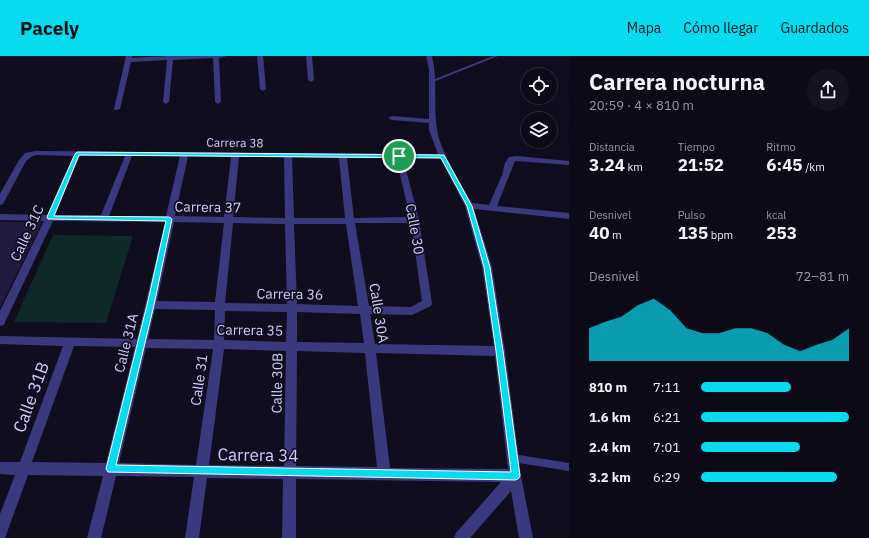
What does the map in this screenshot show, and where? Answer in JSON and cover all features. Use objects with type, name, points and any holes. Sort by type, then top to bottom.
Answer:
[{"type":"street","points":[[216,56],[218,102]]},
{"type":"street","points":[[117,109],[129,58],[224,56]]},
{"type":"street","points":[[260,56],[263,89]]},
{"type":"street","points":[[309,56],[311,80]]},
{"type":"street","points":[[429,56],[432,68],[433,130],[443,156],[469,206],[487,267],[500,351],[515,476],[526,538]]},
{"type":"street","points":[[166,102],[169,57]]},
{"type":"street","points":[[392,118],[433,121]]},
{"type":"street","name":"Carrera 38","points":[[0,202],[23,160],[28,155],[36,153],[129,155],[443,156]]},
{"type":"street","name":"Calle 31C","points":[[0,322],[50,217],[77,154]]},
{"type":"street","points":[[104,218],[129,155]]},
{"type":"street","name":"Calle 31A","points":[[94,538],[151,305],[184,155]]},
{"type":"street","name":"Calle 31","points":[[192,538],[219,345],[220,306],[235,155]]},
{"type":"street","name":"Calle 30B","points":[[288,156],[292,308],[288,538]]},
{"type":"street","name":"Calle 30A","points":[[343,156],[350,220],[370,348],[384,474]]},
{"type":"street","name":"Calle 30","points":[[399,156],[415,220],[427,303]]},
{"type":"street","points":[[492,208],[506,175],[509,163],[512,160],[517,158],[569,163]]},
{"type":"street","points":[[469,206],[569,216]]},
{"type":"street","name":"Carrera 37","points":[[0,217],[289,221],[415,220]]},
{"type":"street","name":"Carrera 36","points":[[151,305],[412,311],[427,303]]},
{"type":"street","name":"Carrera 35","points":[[0,340],[500,351]]},
{"type":"street","name":"Calle 31B","points":[[0,533],[70,341]]},
{"type":"street","name":"Carrera 34","points":[[0,468],[515,476]]},
{"type":"street","points":[[461,538],[515,476]]},
{"type":"lane","points":[[432,81],[496,56]]},
{"type":"lane","points":[[513,458],[569,466]]},
{"type":"green space","points":[[53,235],[133,236],[106,323],[14,322]]},
{"type":"building","points":[[0,222],[42,222],[0,308]]},
{"type":"route","points":[[77,154],[399,156],[443,156],[469,206],[487,267],[500,351],[515,476],[111,469],[151,305],[169,219],[50,217],[77,154]]}]
